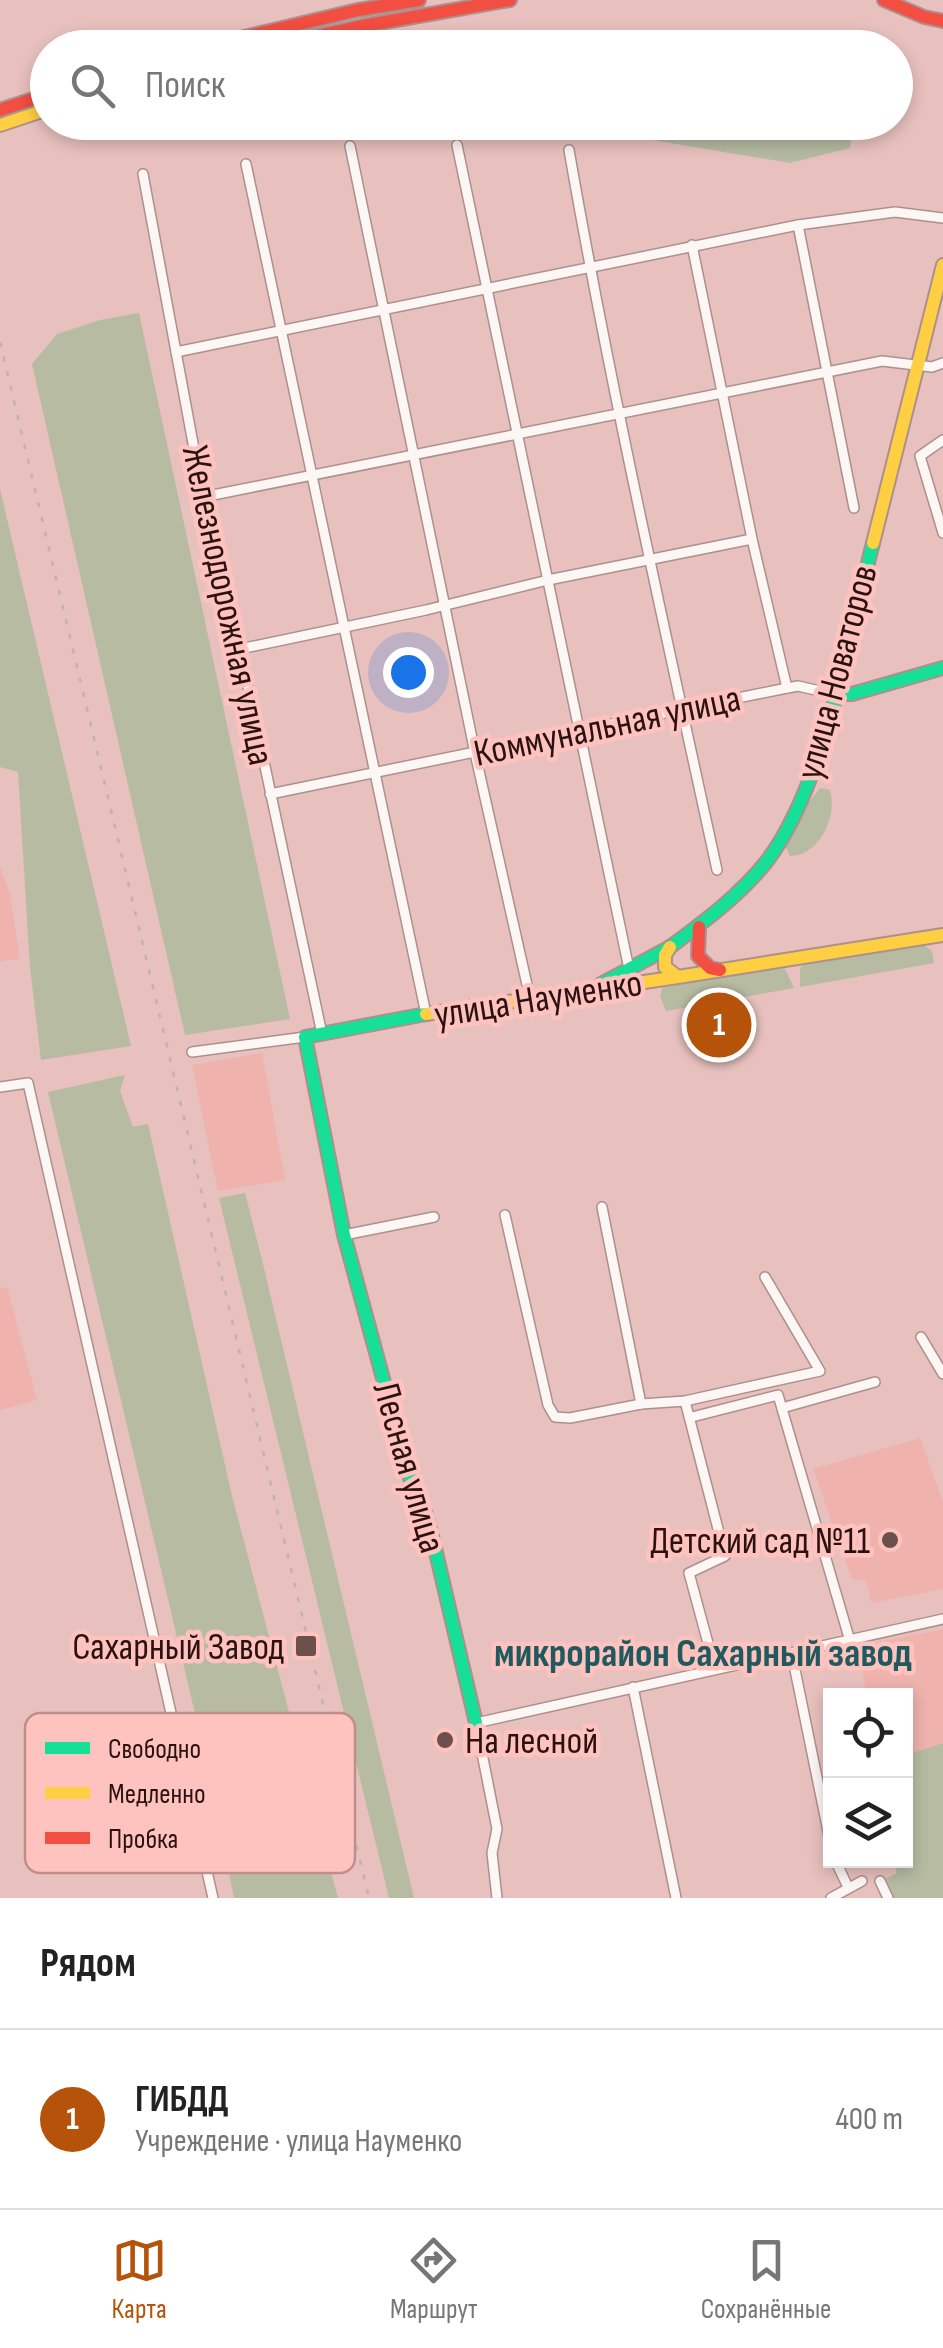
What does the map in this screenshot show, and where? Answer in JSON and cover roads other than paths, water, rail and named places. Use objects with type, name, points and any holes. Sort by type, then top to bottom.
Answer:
[{"type":"main road","points":[[274,30],[420,0]]},
{"type":"main road","points":[[346,30],[510,0]]},
{"type":"main road","points":[[884,0],[943,24]]},
{"type":"main road","points":[[0,110],[30,100]]},
{"type":"main road","points":[[0,125],[30,116]]},
{"type":"main road","name":"улица Новаторов","points":[[594,988],[670,948],[699,927],[752,882],[782,841],[812,773],[916,366],[940,290],[943,265]]},
{"type":"main road","name":"Коммунальная улица","points":[[834,694],[852,694],[943,668]]},
{"type":"main road","points":[[699,927],[700,964]]},
{"type":"main road","points":[[678,977],[665,967],[670,948],[684,948],[700,964],[720,970],[943,936]]},
{"type":"main road","name":"улица Науменко","points":[[305,1038],[426,1014],[678,977],[700,964]]},
{"type":"main road","name":"Лесная улица","points":[[305,1038],[344,1236],[413,1489],[425,1512],[434,1544],[476,1723]]},
{"type":"street","points":[[457,145],[629,969]]},
{"type":"street","points":[[350,146],[475,753],[530,998]]},
{"type":"street","points":[[569,150],[589,267],[717,870]]},
{"type":"street","points":[[246,164],[426,1014]]},
{"type":"street","name":"Железнодорожная улица","points":[[143,174],[203,497],[240,648],[322,1034]]},
{"type":"street","points":[[176,352],[798,225],[895,212],[943,218]]},
{"type":"street","points":[[798,225],[854,508]]},
{"type":"street","points":[[692,245],[787,688]]},
{"type":"street","points":[[203,497],[882,360],[932,367],[943,363]]},
{"type":"street","points":[[943,440],[920,456],[943,533]]},
{"type":"street","points":[[240,648],[752,539]]},
{"type":"street","name":"Коммунальная улица","points":[[270,794],[798,686],[834,694]]},
{"type":"street","name":"улица Науменко","points":[[192,1052],[305,1038]]},
{"type":"street","points":[[0,1087],[28,1083],[171,1713]]},
{"type":"street","points":[[602,1207],[641,1404]]},
{"type":"street","points":[[506,1215],[548,1404],[555,1416],[570,1418],[641,1404],[686,1402],[820,1371],[765,1277]]},
{"type":"street","points":[[344,1236],[434,1217]]},
{"type":"street","points":[[921,1338],[943,1374]]},
{"type":"street","points":[[782,1408],[875,1382]]},
{"type":"street","points":[[692,1417],[778,1394],[850,1641]]},
{"type":"street","points":[[686,1402],[725,1556],[689,1573],[716,1669]]},
{"type":"street","points":[[476,1723],[943,1620]]},
{"type":"street","points":[[792,1655],[823,1807]]},
{"type":"street","points":[[633,1688],[676,1898]]},
{"type":"street","name":"Лесная улица","points":[[476,1723],[497,1829],[492,1853],[497,1898]]},
{"type":"street","points":[[839,1868],[848,1887]]},
{"type":"street","points":[[207,1873],[213,1898]]},
{"type":"street","points":[[831,1898],[862,1881]]},
{"type":"street","points":[[880,1881],[888,1898]]},
{"type":"railway","points":[[0,342],[325,1713]]},
{"type":"railway","points":[[355,1839],[369,1898]]},
{"type":"place","name":"ГИБДД","points":[[719,1025]]},
{"type":"place","name":"Детский сад №11","points":[[890,1540]]},
{"type":"place","name":"Сахарный Завод","points":[[306,1646]]},
{"type":"place","name":"На лесной","points":[[445,1740]]},
{"type":"district","name":"микрорайон Сахарный завод","points":[[703,1652]]}]
